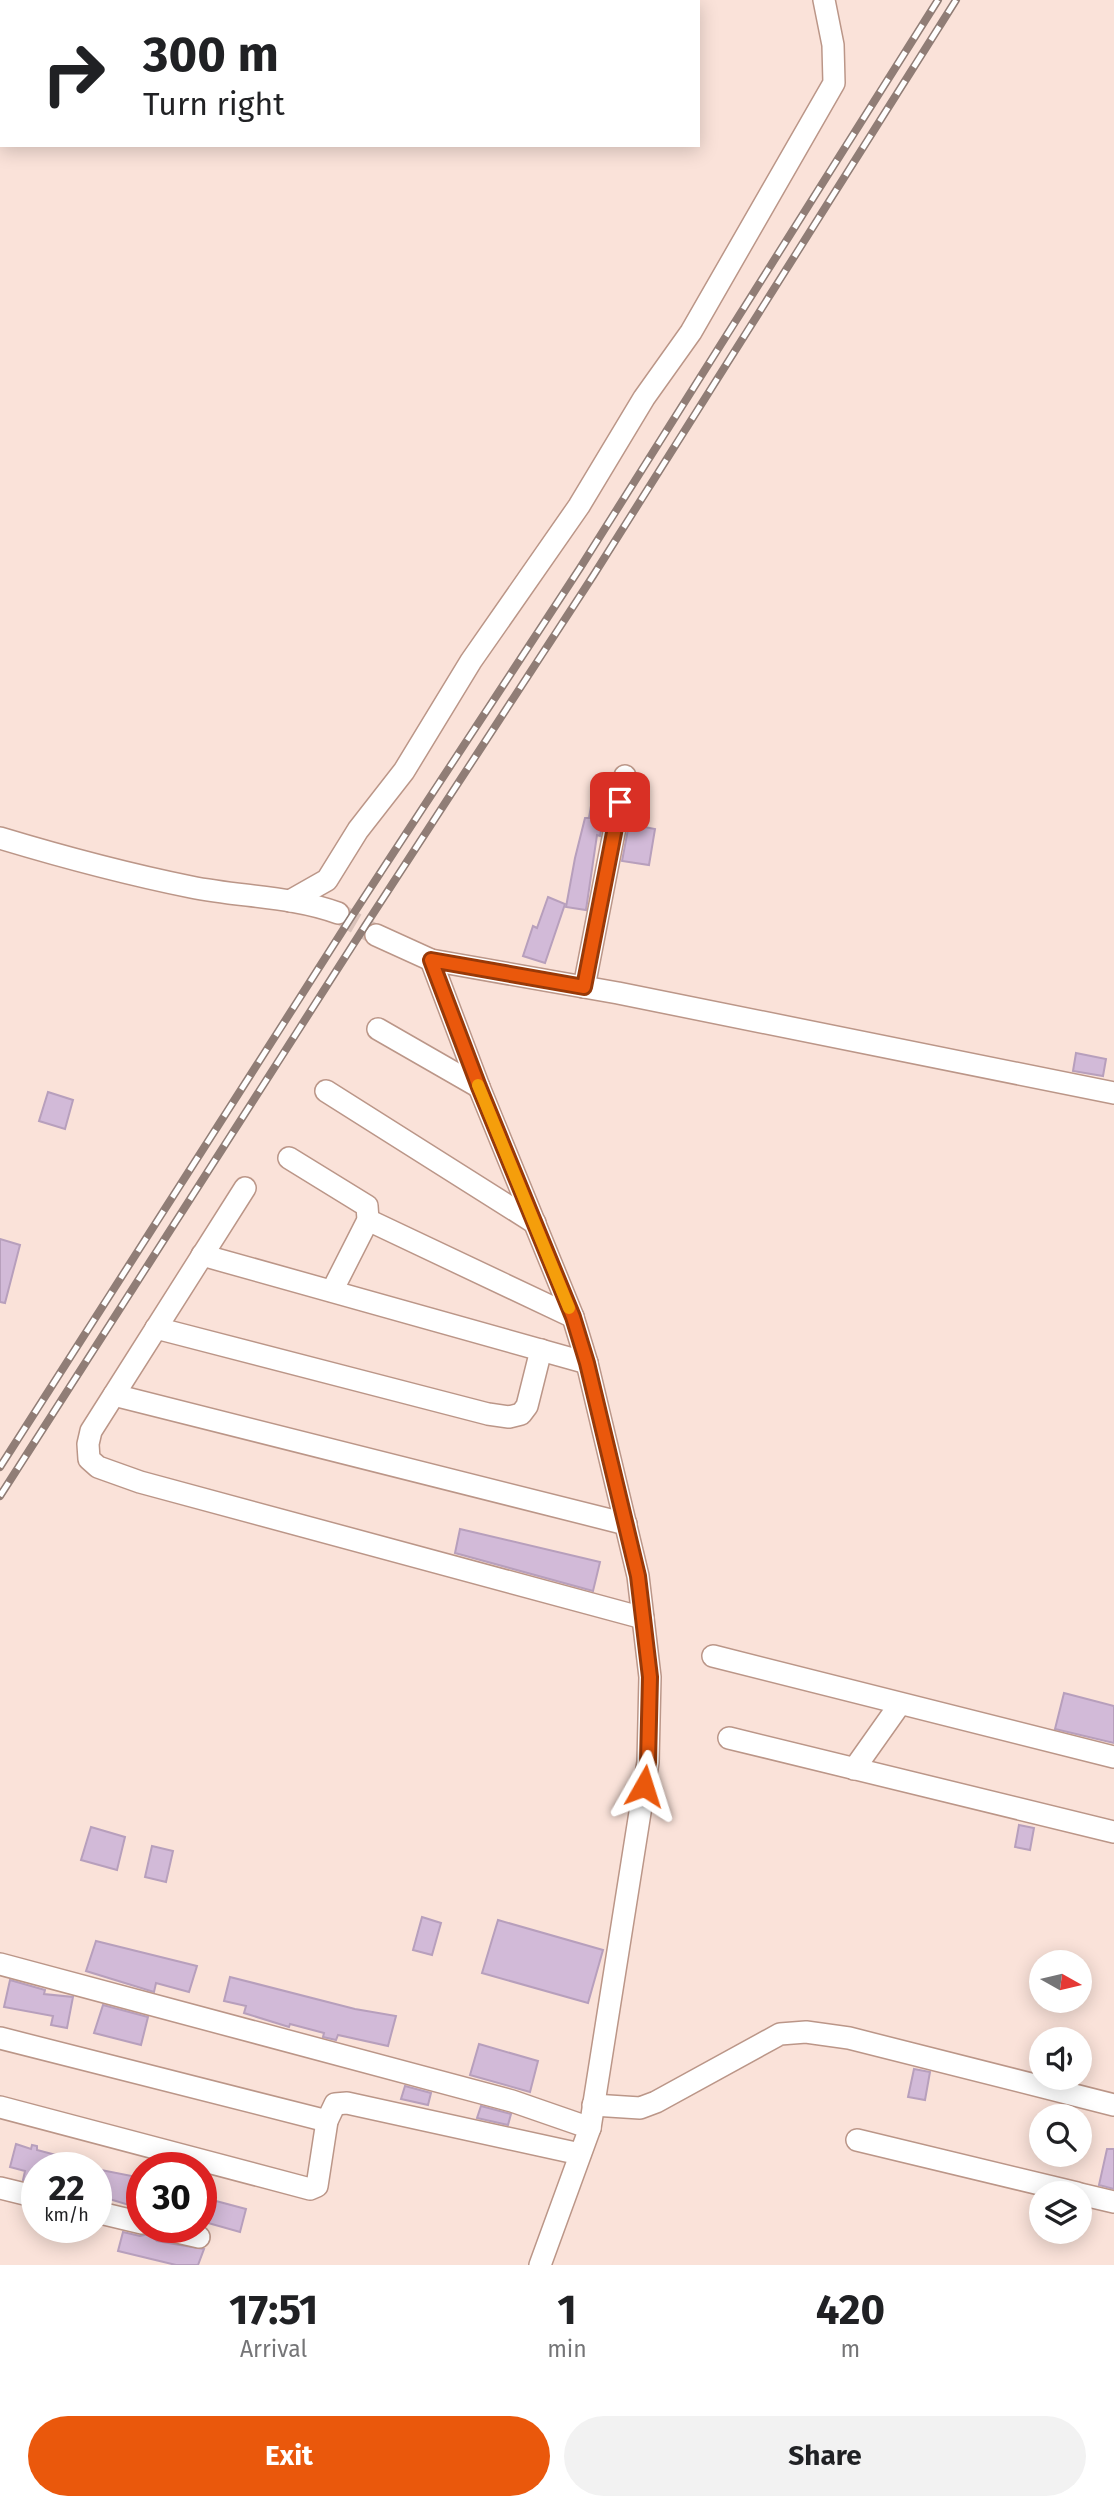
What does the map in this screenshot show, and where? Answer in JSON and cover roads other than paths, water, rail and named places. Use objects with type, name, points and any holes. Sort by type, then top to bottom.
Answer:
[{"type":"street","points":[[290,901],[319,885],[333,871],[358,830],[404,771],[471,662],[579,506],[644,398],[691,332],[834,82],[833,45],[824,0]]},
{"type":"street","points":[[584,987],[625,776]]},
{"type":"street","points":[[0,838],[87,863],[193,887],[311,903],[338,913]]},
{"type":"street","points":[[376,935],[431,960],[584,987],[1114,1093]]},
{"type":"street","points":[[431,960],[479,1087],[573,1317],[587,1363],[638,1576],[650,1677],[648,1762],[600,2105],[540,2265]]},
{"type":"street","points":[[378,1029],[479,1087]]},
{"type":"street","points":[[326,1091],[535,1223]]},
{"type":"street","points":[[289,1158],[364,1204],[368,1210],[368,1220],[332,1291]]},
{"type":"street","points":[[245,1188],[92,1431],[88,1444],[89,1460],[98,1467],[153,1486],[643,1618]]},
{"type":"street","points":[[368,1220],[573,1317]]},
{"type":"street","points":[[202,1255],[587,1363]]},
{"type":"street","points":[[156,1328],[488,1414],[509,1416],[521,1414],[527,1406],[541,1350]]},
{"type":"street","points":[[114,1395],[626,1524]]},
{"type":"street","points":[[713,1656],[1114,1757]]},
{"type":"street","points":[[854,1769],[900,1703]]},
{"type":"street","points":[[729,1738],[1114,1832]]},
{"type":"street","points":[[0,1964],[512,2101],[590,2128]]},
{"type":"street","points":[[600,2105],[639,2108],[656,2102],[780,2034],[806,2032],[849,2038],[1114,2105]]},
{"type":"street","points":[[0,2038],[327,2121]]},
{"type":"street","points":[[0,2107],[310,2189],[317,2186],[320,2177],[327,2121],[335,2104],[347,2103],[580,2154]]},
{"type":"street","points":[[857,2140],[1029,2181]]},
{"type":"street","points":[[0,2188],[21,2193]]},
{"type":"street","points":[[1092,2196],[1114,2202]]},
{"type":"tunnel","points":[[338,913],[376,935]]},
{"type":"railway","points":[[0,1467],[352,916],[580,568],[938,0]]},
{"type":"railway","points":[[0,1496],[593,576],[956,0]]}]
